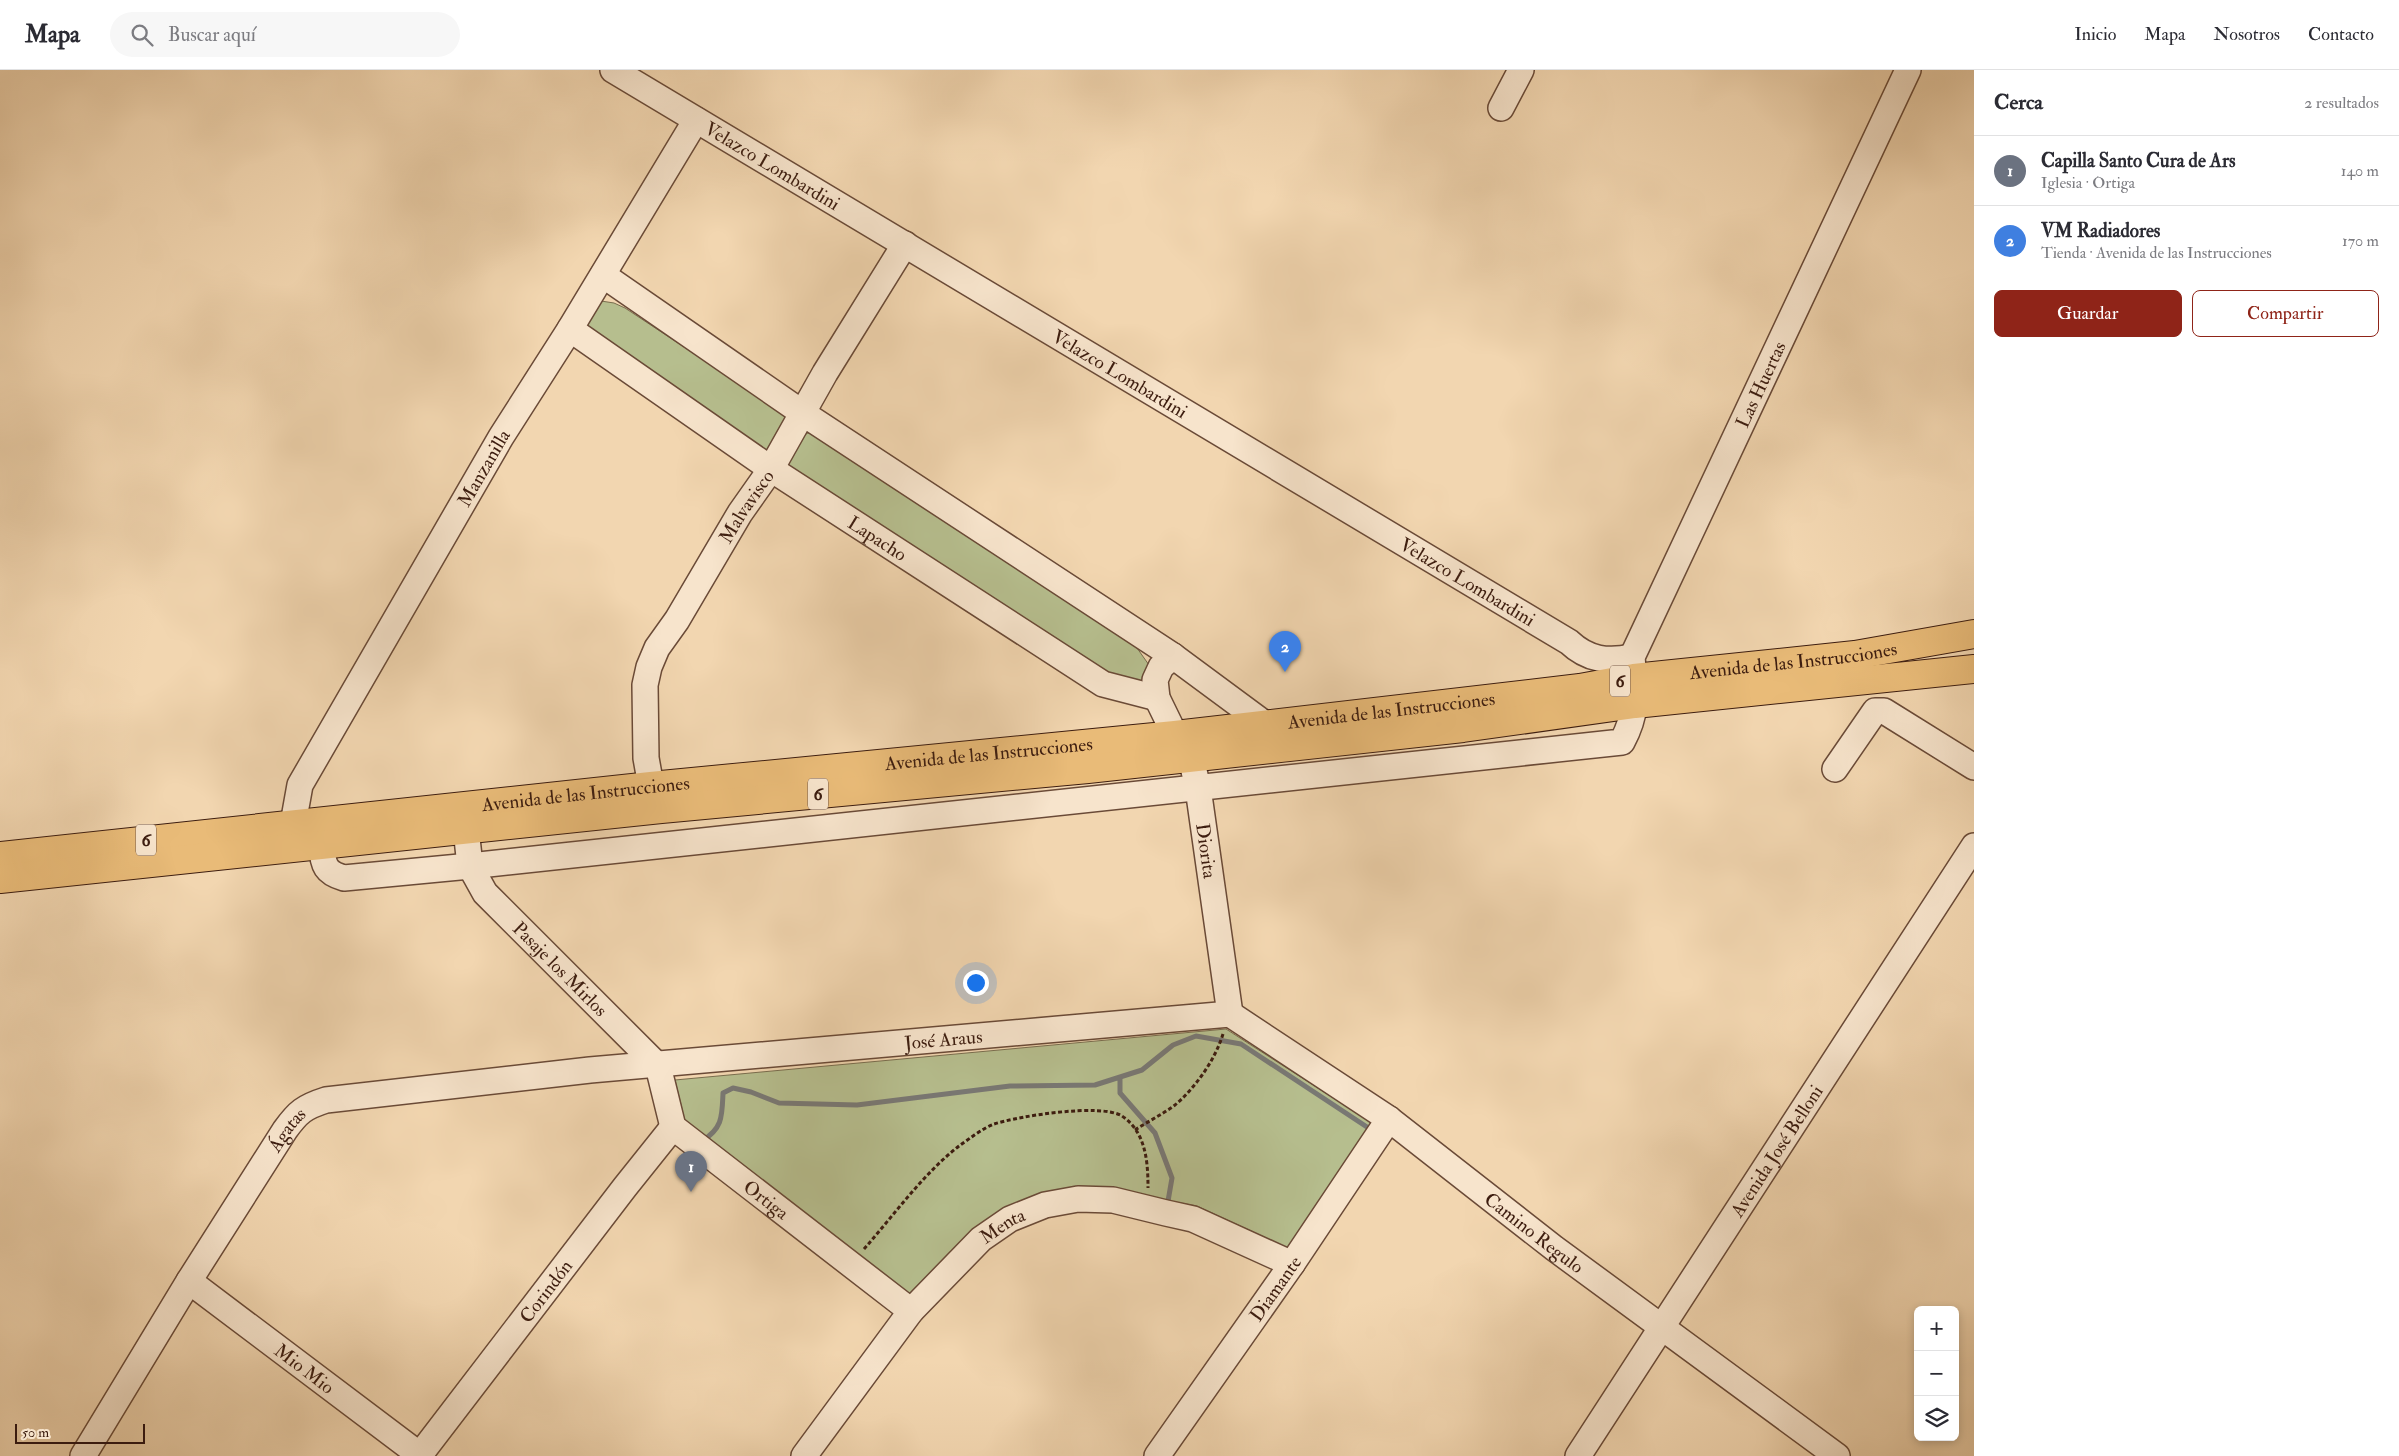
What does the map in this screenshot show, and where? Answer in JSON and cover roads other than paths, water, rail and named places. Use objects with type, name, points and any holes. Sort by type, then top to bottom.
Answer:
[{"type":"main road","name":"Avenida de las Instrucciones","points":[[0,856],[651,786],[1174,735],[1855,655],[1974,634]]},
{"type":"main road","name":"Avenida de las Instrucciones","points":[[0,879],[466,829],[1191,758],[1463,728],[1634,680],[1974,670]]},
{"type":"street","name":"Velazco Lombardini","points":[[613,70],[1569,642],[1579,651],[1602,660],[1634,680]]},
{"type":"street","points":[[1501,108],[1521,70]]},
{"type":"street","name":"Las Huertas","points":[[1634,680],[1908,70]]},
{"type":"street","name":"Manzanilla","points":[[293,824],[300,785],[501,437],[570,329],[696,120]]},
{"type":"street","name":"Malvavisco","points":[[651,786],[646,758],[646,685],[649,667],[657,648],[677,620],[740,513],[771,469],[804,414],[825,373],[905,244]]},
{"type":"street","points":[[603,275],[804,414],[1173,656],[1265,724]]},
{"type":"street","name":"Lapacho","points":[[570,329],[771,469],[1103,684],[1157,698]]},
{"type":"street","points":[[1157,698],[1155,680],[1161,667],[1173,656]]},
{"type":"street","points":[[321,844],[325,866],[332,875],[344,878],[1622,742],[1632,724],[1634,680]]},
{"type":"street","name":"Diorita","points":[[1157,698],[1174,735],[1191,758],[1198,788],[1227,1022]]},
{"type":"street","points":[[1835,769],[1875,711],[1884,711],[1974,767]]},
{"type":"street","points":[[466,829],[470,866]]},
{"type":"street","name":"Avenida José Belloni","points":[[1578,1456],[1974,846]]},
{"type":"street","name":"Pasaje los Mirlos","points":[[470,866],[485,893],[658,1066]]},
{"type":"street","name":"José Araus","points":[[658,1066],[1227,1022]]},
{"type":"street","name":"Camino Regulo","points":[[1227,1022],[1389,1119],[1554,1248],[1662,1325],[1837,1456]]},
{"type":"street","points":[[658,1066],[673,1127]]},
{"type":"street","name":"Ágatas","points":[[83,1456],[190,1281],[296,1114],[326,1100],[590,1070],[658,1066]]},
{"type":"street","name":"Diamante","points":[[1157,1456],[1292,1264],[1389,1119]]},
{"type":"street","name":"Ortiga","points":[[673,1127],[911,1311]]},
{"type":"street","name":"Corindón","points":[[420,1456],[624,1187],[673,1127]]},
{"type":"street","name":"Menta","points":[[804,1456],[911,1311],[981,1239],[1010,1219],[1045,1205],[1078,1199],[1113,1200],[1148,1208],[1193,1219],[1292,1264]]},
{"type":"street","name":"Mio Mio","points":[[190,1281],[420,1456]]},
{"type":"waterway","points":[[702,1141],[718,1126],[723,1093],[733,1088],[751,1092],[779,1103],[857,1105],[1010,1086],[1095,1085],[1142,1070],[1173,1045],[1196,1036],[1241,1044],[1373,1131]]},
{"type":"waterway","points":[[1120,1078],[1120,1093],[1155,1133],[1172,1178],[1167,1207]]},
{"type":"place","name":"VM Radiadores","points":[[1285,672]]},
{"type":"place","name":"Capilla Santo Cura de Ars","points":[[691,1192]]}]
